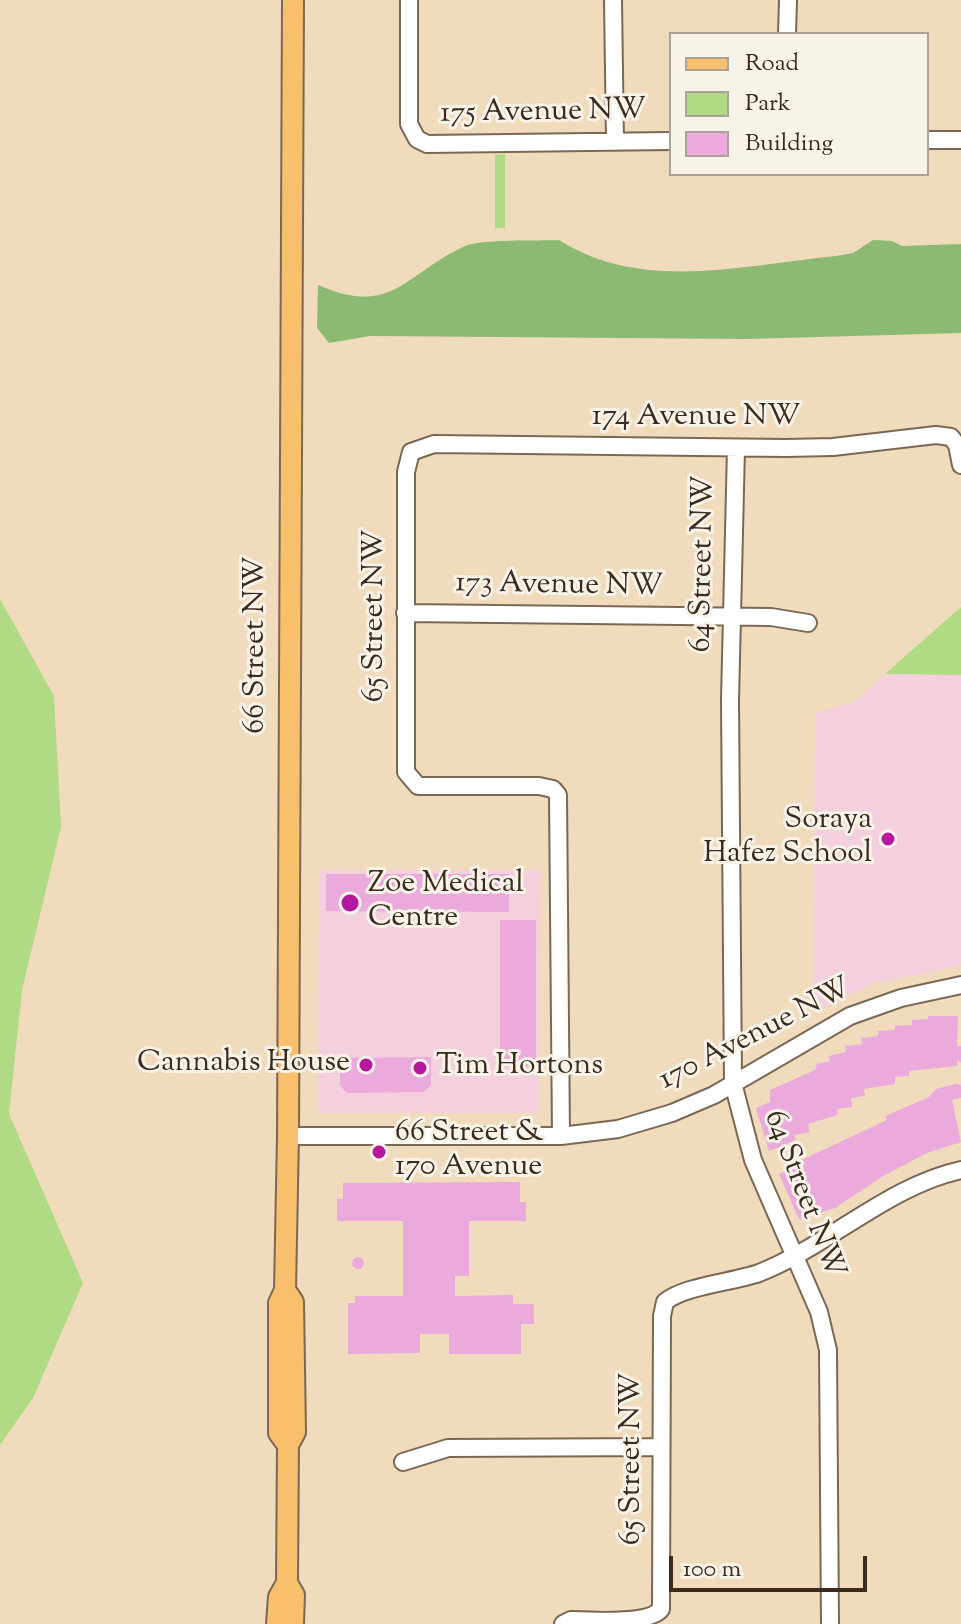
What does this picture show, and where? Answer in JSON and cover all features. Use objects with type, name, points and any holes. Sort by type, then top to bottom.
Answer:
[{"type":"main road","name":"66 Street NW","points":[[277,1624],[279,1597],[287,1583],[288,1445],[295,1432],[293,1302],[285,1290],[293,0]]},
{"type":"main road","name":"66 Street NW","points":[[287,1583],[294,1595],[293,1624]]},
{"type":"street","name":"175 Avenue NW","points":[[409,0],[409,124],[417,139],[427,144],[669,141]]},
{"type":"street","points":[[613,0],[615,141]]},
{"type":"street","points":[[787,32],[788,0]]},
{"type":"street","points":[[929,140],[961,140]]},
{"type":"street","name":"174 Avenue NW","points":[[411,452],[434,444],[833,447],[936,435],[951,437],[957,445],[961,465]]},
{"type":"street","name":"64 Street NW","points":[[736,448],[730,700],[733,1083],[753,1160],[819,1312],[828,1350],[830,1624]]},
{"type":"street","name":"65 Street NW","points":[[411,452],[406,472],[404,763],[411,781],[428,787],[539,786],[553,789],[560,803],[561,1136]]},
{"type":"street","name":"173 Avenue NW","points":[[405,613],[734,617],[808,623]]},
{"type":"street","name":"170 Avenue NW","points":[[288,1136],[561,1136],[646,1122],[693,1104],[850,1016],[901,998],[961,985]]},
{"type":"street","points":[[794,1256],[910,1190],[961,1170]]},
{"type":"street","name":"65 Street NW","points":[[563,1624],[571,1620],[645,1621],[658,1615],[662,1603],[662,1316],[665,1302],[677,1294],[744,1278],[794,1256]]},
{"type":"street","points":[[403,1462],[448,1448],[661,1447]]},
{"type":"shaded area","name":"Soraya Hafez School","points":[[885,674],[961,675],[961,966],[875,983],[813,1014],[815,713],[855,702]]},
{"type":"shaded area","points":[[319,870],[540,870],[538,1113],[318,1113]]},
{"type":"green space","points":[[505,154],[505,228],[495,228],[495,155]]},
{"type":"green space","points":[[559,240],[591,256],[624,266],[659,271],[729,269],[836,256],[853,253],[873,240],[892,241],[902,246],[961,244],[961,333],[747,339],[370,336],[329,343],[317,328],[318,285],[364,297],[382,294],[465,246],[496,241]]},
{"type":"green space","points":[[0,599],[54,696],[61,827],[22,990],[9,1114],[83,1283],[33,1398],[0,1445]]},
{"type":"green space","points":[[961,607],[961,675],[885,674]]},
{"type":"building","points":[[326,874],[509,874],[509,912],[326,911]]},
{"type":"building","points":[[500,920],[536,920],[536,1067],[500,1067]]},
{"type":"building","points":[[928,1016],[958,1016],[957,1046],[961,1046],[961,1062],[957,1061],[957,1066],[909,1071],[909,1076],[895,1077],[895,1084],[864,1089],[865,1096],[851,1098],[852,1107],[837,1109],[838,1115],[808,1124],[810,1132],[794,1135],[796,1140],[769,1151],[756,1108],[770,1102],[770,1090],[815,1070],[817,1064],[830,1061],[829,1056],[846,1052],[845,1046],[862,1044],[861,1038],[878,1036],[878,1031],[895,1030],[895,1026],[912,1025],[912,1020],[928,1019]]},
{"type":"building","points":[[431,1057],[431,1085],[423,1092],[347,1093],[340,1085],[340,1058]]},
{"type":"building","points":[[961,1085],[961,1098],[952,1100],[961,1142],[927,1153],[885,1175],[835,1208],[799,1219],[779,1174],[794,1168],[793,1164],[887,1120],[885,1116],[929,1097],[936,1089]]},
{"type":"building","points":[[520,1182],[520,1202],[526,1202],[526,1221],[469,1221],[469,1276],[455,1276],[455,1296],[513,1295],[513,1304],[534,1304],[534,1324],[521,1324],[521,1354],[449,1354],[449,1334],[420,1334],[420,1353],[348,1354],[348,1303],[355,1303],[355,1296],[403,1296],[403,1221],[337,1221],[337,1199],[343,1199],[343,1183]]},
{"type":"building","points":[[358,1257],[364,1263],[358,1269],[352,1263]]},
{"type":"place","name":"Soraya Hafez School","points":[[888,839]]},
{"type":"place","name":"Zoe Medical Centre","points":[[350,903]]},
{"type":"place","name":"Cannabis House","points":[[366,1065]]},
{"type":"place","name":"Tim Hortons","points":[[420,1068]]},
{"type":"place","name":"66 Street & 170 Avenue","points":[[379,1152]]}]
